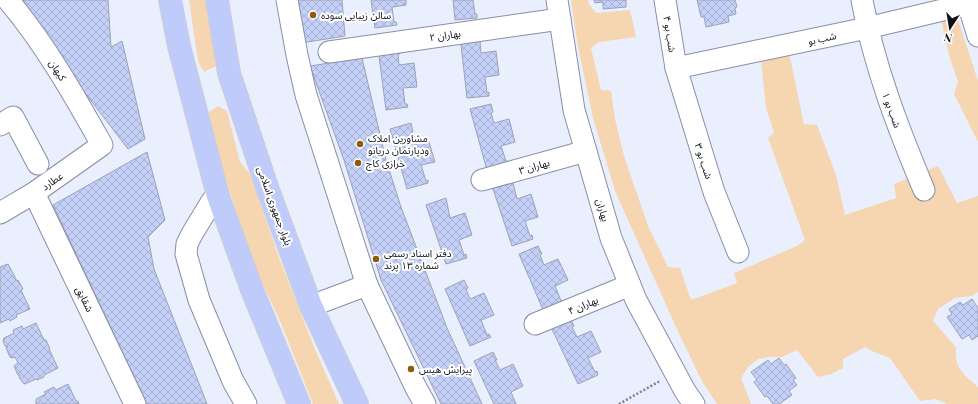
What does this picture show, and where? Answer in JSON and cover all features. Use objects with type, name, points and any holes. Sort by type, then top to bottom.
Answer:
[{"type":"main road","points":[[170,0],[179,46],[218,196],[252,290],[299,404]]},
{"type":"main road","name":"بلوار جمهوری اسلامی","points":[[217,0],[229,73],[267,187],[311,306],[357,404]]},
{"type":"street","name":"کیهان","points":[[8,0],[29,25],[46,51],[76,98],[102,145]]},
{"type":"street","points":[[286,0],[306,94],[367,285],[425,404]]},
{"type":"street","name":"شب بو ۴","points":[[665,0],[676,68]]},
{"type":"street","name":"شب بو ۱","points":[[862,0],[867,28],[882,82],[924,190]]},
{"type":"street","points":[[967,2],[978,36]]},
{"type":"street","name":"شب بو","points":[[676,68],[867,28],[967,2]]},
{"type":"street","name":"بهاران ۲","points":[[329,52],[559,9]]},
{"type":"street","name":"بهاران","points":[[559,9],[574,110],[611,238],[636,300],[694,404]]},
{"type":"street","name":"شب بو ۳","points":[[676,68],[714,192],[738,252]]},
{"type":"street","points":[[0,125],[13,117],[38,164]]},
{"type":"street","name":"عطارد","points":[[0,213],[34,193],[102,145]]},
{"type":"street","name":"بهاران ۳","points":[[482,180],[586,151]]},
{"type":"street","name":"شقایق","points":[[34,193],[135,404]]},
{"type":"street","points":[[218,196],[212,201],[192,234],[187,244],[186,254],[199,300],[233,381],[246,404]]},
{"type":"street","points":[[311,306],[367,285]]},
{"type":"street","name":"بهاران ۴","points":[[535,324],[630,285]]},
{"type":"path","points":[[619,404],[675,372]]},
{"type":"shaded area","points":[[189,0],[212,0],[218,65],[204,72],[198,61]]},
{"type":"shaded area","points":[[571,0],[588,0],[589,4],[596,13],[630,10],[636,37],[599,42],[591,48],[601,90],[611,91],[615,119],[624,156],[648,226],[668,267],[680,268],[691,300],[737,283],[734,273],[797,246],[805,240],[768,138],[774,133],[766,108],[761,60],[789,53],[804,124],[817,125],[836,175],[845,215],[896,198],[894,184],[938,166],[957,203],[978,196],[978,292],[972,296],[955,298],[938,309],[933,321],[956,347],[956,360],[961,370],[978,387],[978,404],[947,404],[936,399],[920,401],[890,358],[865,347],[843,359],[843,368],[831,374],[818,377],[797,350],[782,357],[758,359],[748,367],[741,378],[751,404],[717,404],[703,383],[681,338],[615,191],[593,118],[578,47]]},
{"type":"shaded area","points":[[956,14],[978,81],[978,142],[954,94],[958,81],[950,59],[941,20]]},
{"type":"shaded area","points":[[218,106],[227,111],[240,162],[250,174],[280,260],[314,347],[339,404],[313,404],[281,323],[255,268],[212,138],[209,112]]},
{"type":"building","points":[[14,0],[108,0],[111,47],[122,41],[145,139],[128,149]]},
{"type":"building","points":[[286,0],[342,0],[345,36],[295,44]]},
{"type":"building","points":[[371,0],[406,0],[406,5],[392,7],[394,22],[396,22],[397,25],[375,28]]},
{"type":"building","points":[[453,0],[473,0],[477,18],[455,20]]},
{"type":"building","points":[[594,0],[626,0],[626,7],[603,9],[603,2],[595,3]]},
{"type":"building","points":[[697,0],[735,0],[737,7],[735,8],[736,14],[728,16],[729,22],[706,27],[704,17],[701,17]]},
{"type":"building","points":[[480,33],[481,53],[496,51],[499,75],[485,77],[487,93],[489,92],[489,96],[467,98],[460,36]]},
{"type":"building","points":[[399,45],[399,65],[414,63],[417,87],[403,88],[405,104],[407,104],[408,107],[386,110],[378,48]]},
{"type":"building","points":[[362,58],[386,160],[401,207],[447,328],[482,404],[441,404],[381,280],[344,160],[310,66]]},
{"type":"building","points":[[491,104],[493,112],[491,113],[494,123],[509,119],[515,142],[501,146],[506,161],[508,161],[509,164],[487,170],[470,109]]},
{"type":"building","points":[[411,123],[413,132],[411,132],[414,143],[428,139],[435,162],[421,165],[428,183],[407,189],[390,129]]},
{"type":"building","points":[[147,152],[165,220],[148,237],[154,269],[207,404],[147,404],[53,205]]},
{"type":"building","points":[[512,179],[517,199],[531,194],[538,217],[525,221],[530,236],[532,235],[533,239],[512,246],[492,186]]},
{"type":"building","points":[[446,198],[450,218],[465,213],[472,235],[459,240],[464,255],[466,254],[467,258],[446,264],[426,205]]},
{"type":"building","points":[[538,246],[542,254],[540,255],[544,265],[558,259],[568,280],[555,286],[561,301],[563,300],[564,303],[544,312],[519,254]]},
{"type":"building","points":[[8,264],[23,289],[21,290],[30,309],[16,315],[17,317],[10,321],[9,319],[0,323],[0,267]]},
{"type":"building","points":[[464,280],[468,288],[466,289],[470,299],[484,293],[494,315],[481,320],[487,335],[489,334],[491,337],[470,346],[445,289]]},
{"type":"building","points":[[972,299],[978,308],[978,336],[972,340],[969,335],[962,339],[947,317],[952,314],[949,309],[960,302],[963,305]]},
{"type":"building","points":[[570,318],[574,326],[572,327],[577,337],[591,331],[601,352],[588,358],[598,375],[578,384],[551,327]]},
{"type":"building","points":[[36,323],[44,340],[46,340],[58,368],[44,375],[44,377],[25,384],[19,377],[20,375],[18,375],[14,366],[18,363],[15,357],[10,357],[6,348],[8,347],[5,346],[3,341],[4,338],[14,333],[13,330],[22,326],[23,329]]},
{"type":"building","points":[[493,352],[500,370],[513,364],[523,386],[511,392],[516,404],[494,404],[474,361]]},
{"type":"building","points":[[779,358],[784,365],[786,364],[796,378],[793,380],[797,385],[789,391],[792,395],[779,404],[773,404],[767,396],[765,397],[754,382],[757,380],[751,372],[768,360],[771,364]]},
{"type":"building","points":[[68,384],[79,404],[36,404],[36,399],[46,394],[44,392],[54,387],[56,390]]},
{"type":"place","name":"سالن زیبایی سوده","points":[[313,15]]},
{"type":"place","name":"مشاورین املاک ودپارتمان دریانو","points":[[360,144]]},
{"type":"place","name":"خرازی کاج","points":[[358,163]]},
{"type":"place","name":"دفتر اسناد رسمی شماره ۱۳ پرند","points":[[376,259]]},
{"type":"place","name":"پیرایش هیس","points":[[411,369]]}]
